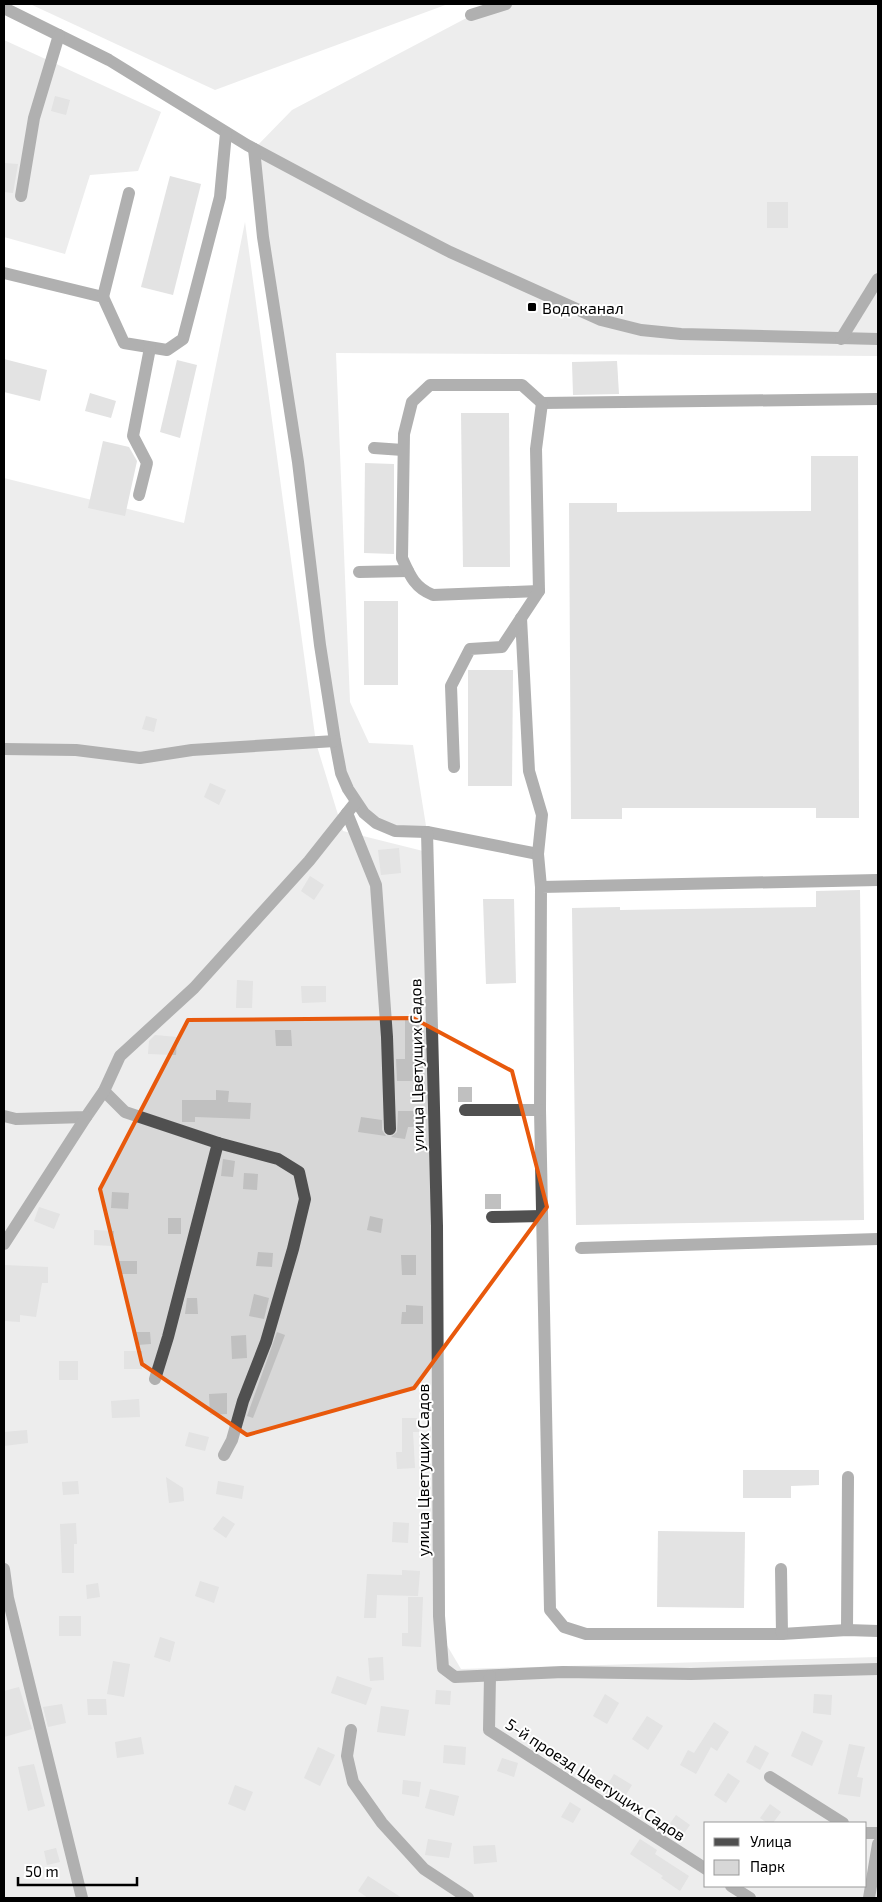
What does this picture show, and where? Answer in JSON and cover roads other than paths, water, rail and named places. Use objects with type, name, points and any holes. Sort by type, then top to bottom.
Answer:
[{"type":"street","points":[[472,15],[506,4]]},
{"type":"street","points":[[4,8],[109,60],[254,149],[450,252],[602,320],[641,330],[681,334],[878,339]]},
{"type":"street","points":[[21,196],[34,118],[59,35]]},
{"type":"street","points":[[129,192],[103,297],[124,343],[167,350],[183,339],[220,198],[226,133]]},
{"type":"street","points":[[254,149],[263,237],[298,462],[320,645],[335,741],[342,772],[355,802],[376,823],[396,831],[427,832],[538,854]]},
{"type":"street","points":[[4,273],[103,297]]},
{"type":"street","points":[[841,339],[878,279]]},
{"type":"street","points":[[139,495],[147,462],[133,436],[150,348]]},
{"type":"street","points":[[539,591],[433,595],[420,590],[408,571],[402,558],[404,434],[412,402],[430,385],[522,385],[542,403],[878,399]]},
{"type":"street","points":[[454,766],[451,686],[470,648],[502,647],[539,591],[536,449],[542,403]]},
{"type":"street","points":[[374,448],[403,450]]},
{"type":"street","points":[[359,572],[408,571]]},
{"type":"street","points":[[521,618],[530,770],[542,815],[538,854],[541,887],[540,1110],[550,1610],[564,1627],[586,1634],[782,1634],[847,1630],[878,1631]]},
{"type":"street","points":[[4,749],[76,750],[140,758],[192,750],[335,741]]},
{"type":"street","points":[[4,1244],[104,1091],[120,1056],[194,988],[309,861],[355,802]]},
{"type":"street","points":[[347,813],[376,885],[387,1037],[390,1130]]},
{"type":"street","name":"улица Цветущих Садов","points":[[427,832],[436,1226],[440,1653],[443,1668],[455,1677],[563,1672],[691,1674],[878,1669]]},
{"type":"street","points":[[541,887],[878,880]]},
{"type":"street","points":[[104,1091],[125,1112],[218,1143],[278,1159],[299,1172],[306,1199],[266,1342],[243,1401],[232,1440],[224,1455]]},
{"type":"street","points":[[465,1110],[540,1110]]},
{"type":"street","points":[[4,1116],[16,1119],[86,1117]]},
{"type":"street","points":[[154,1379],[168,1337],[218,1143]]},
{"type":"street","points":[[492,1217],[542,1216]]},
{"type":"street","points":[[581,1248],[878,1240]]},
{"type":"street","points":[[847,1630],[848,1477]]},
{"type":"street","points":[[4,1569],[8,1598],[82,1898]]},
{"type":"street","points":[[781,1569],[782,1634]]},
{"type":"street","name":"5-й проезд Цветущих Садов","points":[[490,1676],[489,1730],[704,1868]]},
{"type":"street","points":[[351,1730],[347,1756],[353,1782],[382,1822],[424,1869],[468,1898]]},
{"type":"street","points":[[770,1777],[841,1822]]},
{"type":"street","points":[[869,1898],[876,1878],[878,1844]]},
{"type":"street","points":[[733,1887],[750,1898]]},
{"type":"place","name":"Водоканал","points":[[532,307]]}]
